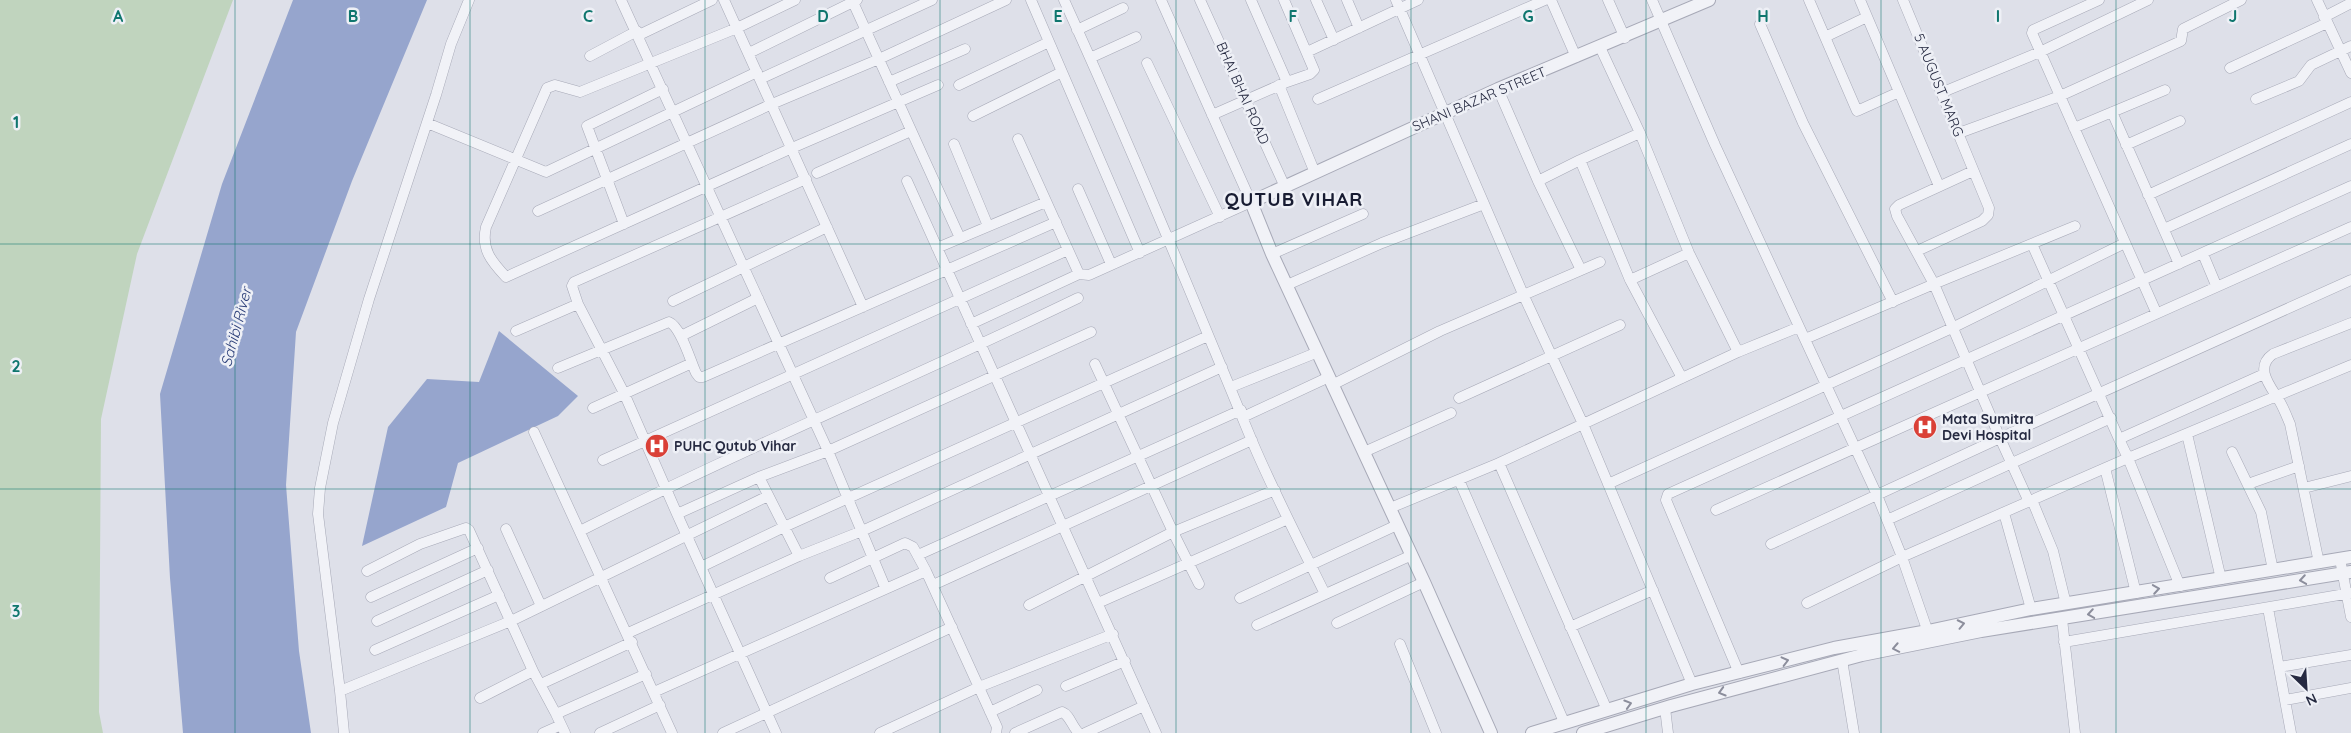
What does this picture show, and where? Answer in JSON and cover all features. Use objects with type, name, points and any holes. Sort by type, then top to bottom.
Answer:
[{"type":"street","points":[[344,733],[318,514],[320,488],[336,413],[369,299],[451,44],[469,0]]},
{"type":"street","points":[[621,0],[638,33],[828,451],[886,587]]},
{"type":"street","points":[[590,56],[712,0]]},
{"type":"street","points":[[724,0],[863,306]]},
{"type":"street","points":[[795,0],[737,28],[580,92],[561,86],[549,86],[486,227],[485,248],[491,261],[506,277],[792,148],[938,85]]},
{"type":"street","points":[[427,123],[516,162],[546,172],[673,111],[866,30],[932,0]]},
{"type":"street","points":[[538,211],[772,104],[879,59],[1006,0]]},
{"type":"street","points":[[1031,0],[1140,253]]},
{"type":"street","points":[[1161,0],[1272,254],[1412,555],[1491,733]]},
{"type":"street","name":"BHAI BHAI ROAD","points":[[1200,0],[1285,187]]},
{"type":"street","points":[[1251,0],[1316,173]]},
{"type":"street","points":[[1212,115],[1312,72],[1313,66],[1284,0]]},
{"type":"street","points":[[1316,0],[1334,40]]},
{"type":"street","points":[[1347,0],[1359,28]]},
{"type":"street","points":[[1307,52],[1359,28],[1398,4],[1418,0]]},
{"type":"street","points":[[1318,99],[1545,0]]},
{"type":"street","points":[[1551,0],[1576,57]]},
{"type":"street","points":[[1608,0],[1624,38]]},
{"type":"street","points":[[1652,0],[1715,145],[1842,416],[1902,557],[1929,636]]},
{"type":"street","name":"SHANI BAZAR STREET","points":[[1250,202],[1498,89],[1624,38],[1662,21],[1695,3],[1709,0]]},
{"type":"street","points":[[1809,0],[1856,111],[1899,92]]},
{"type":"street","points":[[1860,0],[1939,186]]},
{"type":"street","name":"5 AUGUST MARG","points":[[1903,0],[1943,92],[1973,171],[1989,205],[1986,217],[1982,221],[1917,251]]},
{"type":"street","points":[[2099,0],[2033,30],[2032,33],[2156,312]]},
{"type":"street","points":[[1943,92],[2040,52],[2148,0]]},
{"type":"street","points":[[1959,133],[2060,96],[2181,41],[2183,29],[2241,0]]},
{"type":"street","points":[[2316,0],[2351,73]]},
{"type":"street","points":[[749,53],[854,1],[960,238]]},
{"type":"street","points":[[1067,1],[1077,30],[1170,240],[1252,440],[1325,594]]},
{"type":"street","points":[[2230,68],[2326,20],[2351,3]]},
{"type":"street","points":[[1398,4],[1523,294],[1584,424],[1692,684]]},
{"type":"street","points":[[1077,30],[1123,8]]},
{"type":"street","points":[[1826,37],[1867,17]]},
{"type":"street","points":[[1760,24],[1802,123],[1893,302]]},
{"type":"street","points":[[1090,58],[1136,38]]},
{"type":"street","points":[[959,85],[1049,42]]},
{"type":"street","points":[[2256,99],[2299,81],[2311,65],[2351,46]]},
{"type":"street","points":[[1600,47],[1640,133],[1689,253],[1738,352]]},
{"type":"street","points":[[889,82],[964,49]]},
{"type":"street","points":[[1147,63],[1220,217]]},
{"type":"street","points":[[973,116],[1062,72]]},
{"type":"street","points":[[624,224],[594,148],[587,128],[588,123],[663,89]]},
{"type":"street","points":[[1498,89],[1538,182],[1581,270]]},
{"type":"street","points":[[2074,128],[2165,90]]},
{"type":"street","points":[[2148,195],[2351,102]]},
{"type":"street","points":[[2112,112],[2179,264]]},
{"type":"street","points":[[2126,145],[2180,121]]},
{"type":"street","points":[[817,173],[911,131]]},
{"type":"street","points":[[1538,182],[1580,160],[1640,133]]},
{"type":"street","points":[[1018,139],[1079,274]]},
{"type":"street","points":[[954,144],[988,226]]},
{"type":"street","points":[[2164,229],[2351,144]]},
{"type":"street","points":[[1580,160],[1630,280],[1682,378]]},
{"type":"street","points":[[1973,171],[1896,208],[1897,216],[1934,284],[2000,438],[2053,551],[2066,604]]},
{"type":"street","points":[[776,733],[664,488],[624,393],[571,290],[574,282],[722,218],[806,179]]},
{"type":"street","points":[[907,181],[1015,423],[1113,634],[1156,733]]},
{"type":"street","points":[[1739,673],[1666,498],[1668,494],[2351,186]]},
{"type":"street","points":[[1078,189],[1111,264]]},
{"type":"street","points":[[937,248],[1046,202]]},
{"type":"street","points":[[971,324],[1079,274],[1089,275],[1170,240],[1250,202]]},
{"type":"street","points":[[1288,285],[1382,243],[1484,204]]},
{"type":"street","points":[[1272,254],[1363,214]]},
{"type":"street","points":[[558,368],[665,322],[673,324],[699,377],[703,377],[1056,222]]},
{"type":"street","points":[[1805,339],[2075,226]]},
{"type":"street","points":[[672,301],[828,227]]},
{"type":"street","points":[[1716,510],[2156,312],[2351,227]]},
{"type":"street","points":[[1608,484],[1952,328],[2125,243]]},
{"type":"street","points":[[2032,244],[2078,347],[2101,393],[2180,586]]},
{"type":"street","points":[[603,460],[1068,250]]},
{"type":"street","points":[[1630,280],[1689,253]]},
{"type":"street","points":[[2203,254],[2216,286]]},
{"type":"street","points":[[918,555],[1139,456],[1330,381],[1523,294],[1600,262]]},
{"type":"street","points":[[1771,544],[2000,438],[2351,280]]},
{"type":"street","points":[[680,336],[758,298]]},
{"type":"street","points":[[580,531],[664,488],[980,345],[1078,298]]},
{"type":"street","points":[[516,331],[578,304]]},
{"type":"street","points":[[2319,563],[2290,424],[2264,374],[2267,359],[2272,354],[2351,323]]},
{"type":"street","points":[[1459,398],[1620,325]]},
{"type":"street","points":[[1390,508],[1499,463],[1738,352],[1799,327]]},
{"type":"street","points":[[677,514],[759,477],[828,451],[1091,332]]},
{"type":"street","points":[[701,567],[784,527],[1208,336]]},
{"type":"street","points":[[1231,387],[1318,352]]},
{"type":"street","points":[[593,408],[692,363]]},
{"type":"street","points":[[1095,364],[1117,415],[1139,456],[1151,486],[1199,584]]},
{"type":"street","points":[[1807,603],[1902,557],[2105,468],[2351,365]]},
{"type":"street","points":[[542,684],[714,595],[799,556],[862,531],[1222,367]]},
{"type":"street","points":[[2119,438],[2264,374]]},
{"type":"street","points":[[1364,452],[1451,413]]},
{"type":"street","points":[[1887,520],[2111,418]]},
{"type":"street","points":[[534,432],[672,733]]},
{"type":"street","points":[[2187,434],[2221,579]]},
{"type":"street","points":[[933,585],[1252,440]]},
{"type":"street","points":[[2232,452],[2264,520],[2273,570]]},
{"type":"street","points":[[1499,463],[1606,710]]},
{"type":"street","points":[[2248,484],[2300,466]]},
{"type":"street","points":[[2105,468],[2136,593]]},
{"type":"street","points":[[2304,488],[2351,476]]},
{"type":"street","points":[[759,477],[799,556]]},
{"type":"street","points":[[1458,480],[1564,722]]},
{"type":"street","points":[[1029,605],[1173,532],[1275,490]]},
{"type":"street","points":[[340,691],[511,621],[768,496]]},
{"type":"street","points":[[2004,513],[2031,609]]},
{"type":"street","points":[[1098,603],[1288,519]]},
{"type":"street","points":[[1240,598],[1397,525]]},
{"type":"street","points":[[367,571],[420,544],[460,528],[469,530],[533,671],[542,684],[563,729],[543,733]]},
{"type":"street","points":[[506,529],[541,606]]},
{"type":"street","points":[[830,578],[905,542],[909,543],[918,555],[933,585],[997,727],[996,733]]},
{"type":"street","points":[[370,597],[478,548]]},
{"type":"street","points":[[1257,625],[1412,555]]},
{"type":"street","points":[[1583,733],[1664,708],[2031,609],[2345,558],[2351,617]]},
{"type":"street","points":[[377,621],[488,570]]},
{"type":"street","points":[[654,692],[886,587],[926,571]]},
{"type":"street","points":[[1532,733],[1692,684],[1834,648],[2062,619],[2346,572]]},
{"type":"street","points":[[1338,623],[1424,582]]},
{"type":"street","points":[[1570,627],[1653,590]]},
{"type":"street","points":[[2064,642],[2348,593]]},
{"type":"street","points":[[375,650],[499,595]]},
{"type":"street","points":[[2268,608],[2291,733]]},
{"type":"street","points":[[2062,619],[2075,733]]},
{"type":"street","points":[[723,733],[952,627]]},
{"type":"street","points":[[880,733],[979,686],[1113,634]]},
{"type":"street","points":[[1400,644],[1436,733]]},
{"type":"street","points":[[2279,667],[2351,655]]},
{"type":"street","points":[[1842,660],[1854,733]]},
{"type":"street","points":[[1066,686],[1125,662]]},
{"type":"street","points":[[480,698],[533,671]]},
{"type":"street","points":[[556,714],[646,674]]},
{"type":"street","points":[[2285,700],[2351,688]]},
{"type":"street","points":[[990,712],[1037,690]]},
{"type":"street","points":[[600,733],[660,705]]},
{"type":"street","points":[[1085,733],[1144,706]]},
{"type":"street","points":[[1664,708],[1668,733]]},
{"type":"street","points":[[1015,733],[1062,712],[1067,715],[1073,727],[1079,733]]},
{"type":"green space","points":[[0,0],[233,0],[137,254],[101,419],[99,712],[103,733],[0,733]]},
{"type":"water","name":"Sahibi River","points":[[293,0],[427,0],[352,181],[296,332],[286,485],[299,651],[311,733],[183,733],[170,578],[160,394],[222,184]]},
{"type":"water","points":[[499,331],[578,396],[558,416],[458,463],[446,507],[362,546],[388,427],[427,379],[479,382]]},
{"type":"place","name":"Mata Sumitra Devi Hospital","points":[[1925,427]]},
{"type":"place","name":"PUHC Qutub Vihar","points":[[657,446]]},
{"type":"district","name":"QUTUB VIHAR","points":[[1294,199]]}]
